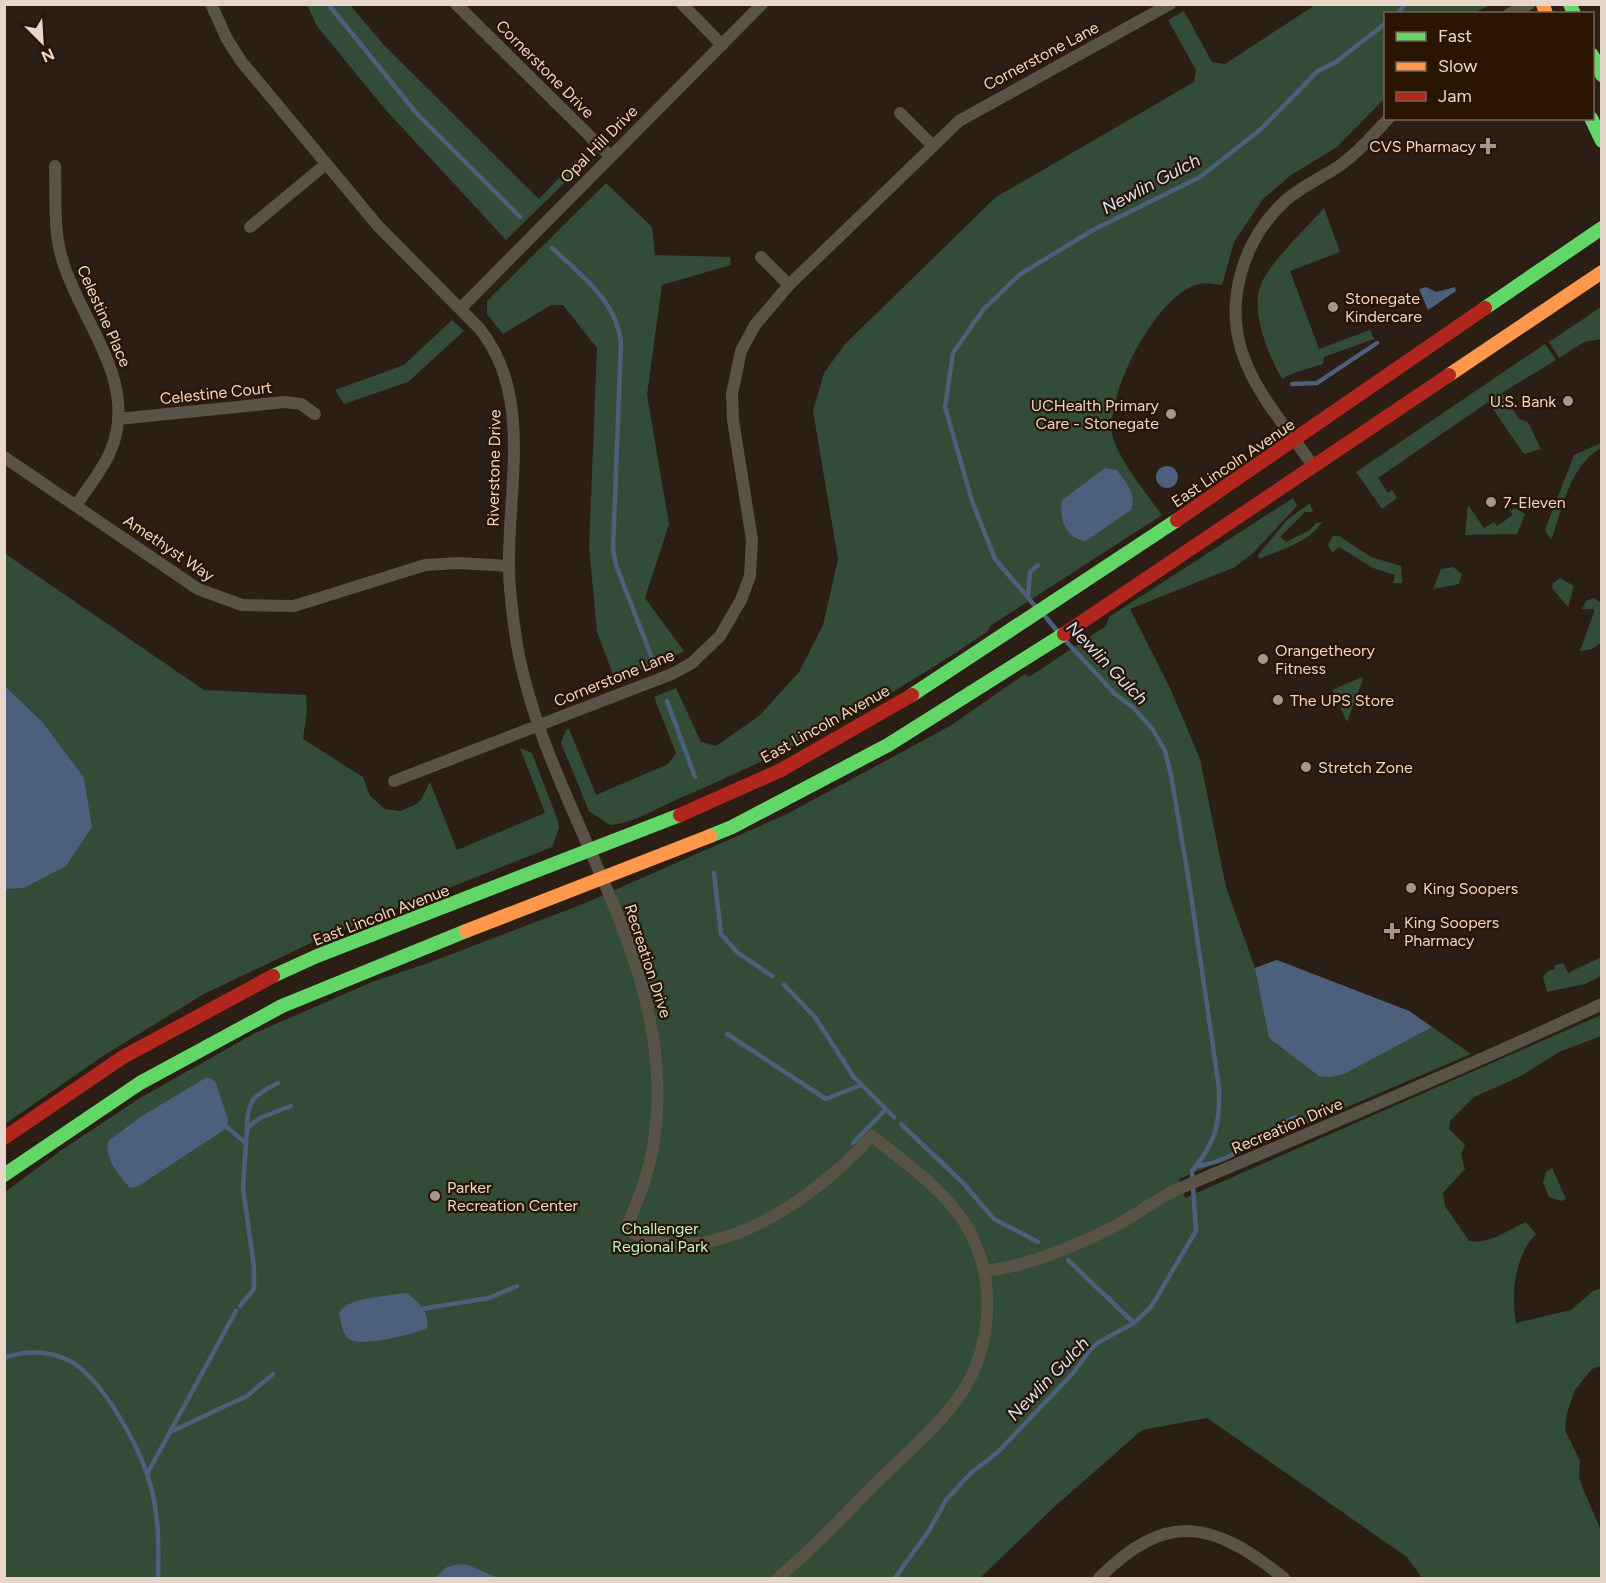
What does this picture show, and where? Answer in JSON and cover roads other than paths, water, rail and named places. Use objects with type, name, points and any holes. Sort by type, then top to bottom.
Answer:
[{"type":"main road","points":[[1594,57],[1602,75]]},
{"type":"main road","points":[[1592,120],[1602,141]]},
{"type":"main road","name":"East Lincoln Avenue","points":[[4,1138],[123,1057],[248,988],[317,956],[590,853],[672,819],[781,770],[873,719],[1081,585],[1602,228]]},
{"type":"main road","points":[[4,1175],[121,1095],[185,1057],[273,1011],[386,962],[732,827],[777,805],[929,721],[1019,664],[1602,272]]},
{"type":"street","name":"Riverstone Drive","points":[[212,4],[227,39],[240,61],[378,226],[461,308],[492,344],[510,388],[513,429],[509,566],[511,602],[520,659],[539,725],[601,879]]},
{"type":"street","name":"Cornerstone Drive","points":[[456,4],[610,156]]},
{"type":"street","points":[[682,4],[722,45]]},
{"type":"street","name":"Opal Hill Drive","points":[[461,308],[762,4]]},
{"type":"street","name":"Cornerstone Lane","points":[[394,781],[682,669],[711,647],[736,611],[750,576],[752,553],[733,420],[733,383],[741,351],[749,333],[789,285],[951,127],[978,109],[1170,4]]},
{"type":"street","points":[[1513,12],[1530,4]]},
{"type":"street","points":[[900,113],[932,145]]},
{"type":"street","points":[[1313,466],[1245,362],[1236,322],[1241,273],[1255,237],[1277,210],[1293,194],[1356,153],[1387,120]]},
{"type":"street","points":[[250,227],[326,164]]},
{"type":"street","name":"Celestine Place","points":[[55,166],[59,243],[63,261],[112,372],[117,390],[118,419],[110,452],[76,504]]},
{"type":"street","points":[[761,257],[789,285]]},
{"type":"street","name":"Celestine Court","points":[[118,419],[285,402],[301,404],[315,414]]},
{"type":"street","name":"Amethyst Way","points":[[4,457],[198,589],[242,605],[294,606],[425,565],[458,563],[509,566]]},
{"type":"street","name":"Recreation Drive","points":[[601,879],[625,935],[650,1015],[658,1064],[657,1114],[652,1154],[643,1186],[626,1229],[647,1240],[669,1243],[705,1243],[735,1235],[781,1211],[839,1168],[872,1136],[957,1213],[969,1231],[984,1271],[1015,1266],[1058,1251],[1110,1228],[1165,1195],[1326,1128],[1602,1004]]},
{"type":"street","points":[[778,1578],[941,1419],[958,1398],[972,1374],[984,1336],[987,1309],[984,1271]]},
{"type":"street","points":[[1099,1578],[1140,1543],[1160,1534],[1179,1531],[1209,1534],[1225,1539],[1284,1578]]},
{"type":"water","points":[[1426,287],[1436,292],[1455,287],[1456,291],[1428,310],[1419,289]]},
{"type":"water","points":[[1167,466],[1175,469],[1178,477],[1175,485],[1167,488],[1159,485],[1156,477],[1159,469]]},
{"type":"water","points":[[1105,468],[1117,470],[1127,484],[1133,498],[1131,510],[1086,541],[1079,539],[1068,532],[1065,527],[1062,500]]},
{"type":"water","points":[[5,686],[43,723],[84,778],[92,827],[66,866],[24,888],[5,889]]},
{"type":"water","points":[[1277,960],[1409,1011],[1432,1027],[1344,1074],[1330,1077],[1319,1076],[1269,1038],[1255,968]]},
{"type":"water","points":[[207,1077],[215,1081],[228,1119],[227,1128],[137,1187],[130,1188],[110,1161],[108,1141],[142,1116]]},
{"type":"water","points":[[406,1293],[425,1313],[427,1328],[411,1334],[375,1341],[354,1341],[347,1337],[339,1313],[343,1308],[359,1300]]},
{"type":"water","points":[[459,1564],[468,1565],[498,1578],[435,1578],[447,1567]]},
{"type":"waterway","points":[[328,4],[418,115],[520,217]]},
{"type":"waterway","name":"Newlin Gulch","points":[[1399,12],[1405,4]]},
{"type":"waterway","name":"Newlin Gulch","points":[[1036,607],[995,559],[972,501],[945,407],[953,353],[983,310],[1019,275],[1093,230],[1200,177],[1260,130],[1318,71],[1336,62],[1384,25]]},
{"type":"waterway","points":[[552,248],[596,290],[613,314],[618,328],[621,343],[613,549],[616,565],[652,658]]},
{"type":"waterway","points":[[1292,384],[1317,383],[1377,343]]},
{"type":"waterway","points":[[1028,597],[1030,572],[1038,565]]},
{"type":"waterway","name":"Newlin Gulch","points":[[1044,615],[1058,632]]},
{"type":"waterway","name":"Newlin Gulch","points":[[895,1578],[930,1529],[946,1500],[971,1473],[998,1452],[1073,1373],[1091,1349],[1099,1342],[1134,1323],[1151,1307],[1196,1231],[1192,1171],[1211,1142],[1219,1113],[1219,1088],[1190,888],[1165,751],[1153,730],[1134,708],[1115,694],[1065,640]]},
{"type":"waterway","points":[[667,701],[695,777]]},
{"type":"waterway","points":[[714,873],[721,934],[738,953],[772,976]]},
{"type":"waterway","points":[[784,985],[815,1017],[853,1076],[894,1117]]},
{"type":"waterway","points":[[727,1034],[826,1099],[861,1085]]},
{"type":"waterway","points":[[247,1128],[250,1104],[263,1091],[278,1083]]},
{"type":"waterway","points":[[240,1306],[254,1289],[254,1267],[243,1188],[247,1128],[260,1118],[291,1106]]},
{"type":"waterway","points":[[853,1143],[885,1110]]},
{"type":"waterway","points":[[1197,1166],[1224,1159],[1295,1117]]},
{"type":"waterway","points":[[223,1124],[246,1143]]},
{"type":"waterway","points":[[901,1124],[962,1182],[994,1219],[1038,1242]]},
{"type":"waterway","points":[[1068,1260],[1134,1323]]},
{"type":"waterway","points":[[415,1310],[489,1298],[517,1286]]},
{"type":"waterway","points":[[147,1474],[236,1311]]},
{"type":"waterway","points":[[4,1358],[22,1353],[59,1356],[86,1373],[108,1399],[135,1446],[151,1487],[157,1526],[158,1578]]},
{"type":"waterway","points":[[170,1432],[247,1396],[273,1374]]},
{"type":"place","name":"CVS Pharmacy","points":[[1488,146]]},
{"type":"place","name":"Stonegate Kindercare","points":[[1333,307]]},
{"type":"place","name":"U.S. Bank","points":[[1568,401]]},
{"type":"place","name":"UCHealth Primary Care - Stonegate","points":[[1171,414]]},
{"type":"place","name":"7-Eleven","points":[[1491,502]]},
{"type":"place","name":"Orangetheory Fitness","points":[[1263,659]]},
{"type":"place","name":"The UPS Store","points":[[1278,700]]},
{"type":"place","name":"Stretch Zone","points":[[1306,767]]},
{"type":"place","name":"King Soopers","points":[[1411,888]]},
{"type":"place","name":"King Soopers Pharmacy","points":[[1392,931]]},
{"type":"place","name":"Parker Recreation Center","points":[[435,1196]]},
{"type":"park label","name":"Challenger Regional Park","points":[[660,1237]]}]
